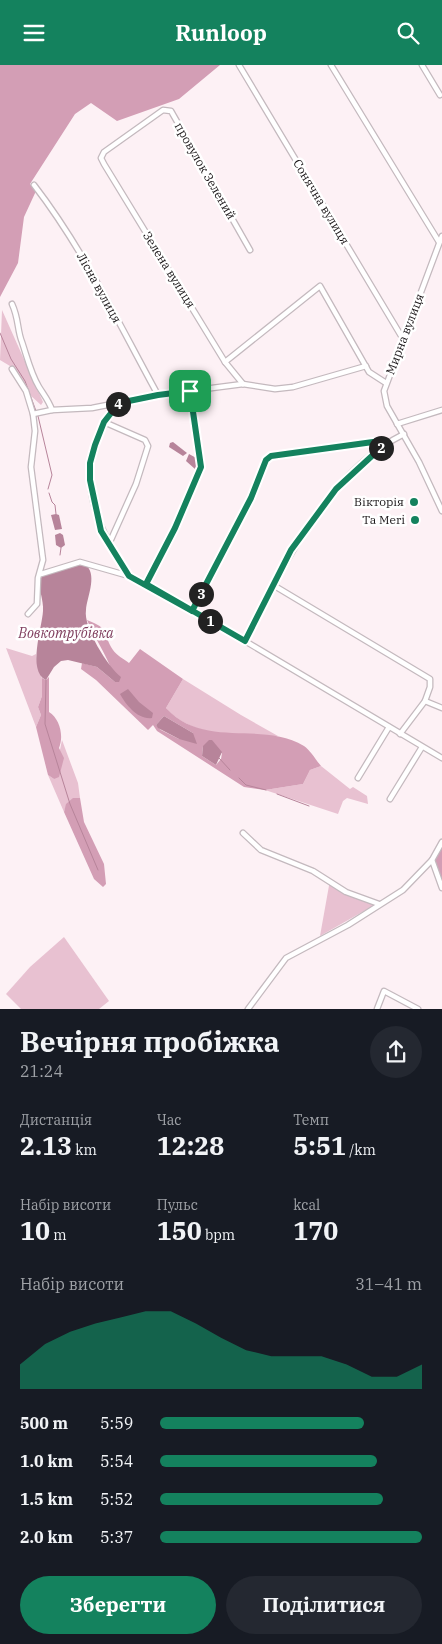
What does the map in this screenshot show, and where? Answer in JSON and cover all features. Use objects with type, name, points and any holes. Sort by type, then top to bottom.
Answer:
[{"type":"street","name":"Сонячна вулиця","points":[[239,65],[403,339]]},
{"type":"street","points":[[331,65],[439,243]]},
{"type":"street","points":[[422,65],[440,95]]},
{"type":"street","name":"провулок Зелений","points":[[104,152],[163,110],[171,111],[250,250]]},
{"type":"street","name":"Зелена вулиця","points":[[104,152],[101,158],[104,164],[225,362],[244,384]]},
{"type":"street","name":"Лісна вулиця","points":[[34,185],[53,210],[86,262],[158,395]]},
{"type":"street","name":"Мирна вулиця","points":[[442,236],[386,383],[386,402],[419,462],[442,511]]},
{"type":"street","points":[[225,362],[320,286],[372,375],[386,383]]},
{"type":"street","points":[[12,304],[20,327],[21,340],[34,375],[52,410]]},
{"type":"street","points":[[33,414],[52,410],[92,408],[158,395],[244,384],[275,389],[293,387],[366,366]]},
{"type":"street","points":[[12,369],[26,391],[33,414],[35,431],[32,467],[43,560],[41,574],[38,578],[37,604],[28,613]]},
{"type":"street","points":[[146,584],[175,528],[201,467],[190,391]]},
{"type":"street","points":[[119,403],[104,422],[90,463],[90,480],[99,523],[109,544],[129,576]]},
{"type":"street","points":[[397,424],[442,410]]},
{"type":"street","points":[[104,422],[145,440],[148,447],[136,484],[109,544]]},
{"type":"street","points":[[245,641],[291,550],[336,489],[386,443],[404,434]]},
{"type":"street","points":[[192,611],[251,498],[263,466],[271,456],[373,442],[386,443]]},
{"type":"street","points":[[41,574],[80,562],[129,576],[245,641],[442,759]]},
{"type":"street","points":[[273,585],[430,679],[430,687],[425,701],[400,734]]},
{"type":"street","points":[[425,701],[442,708]]},
{"type":"street","points":[[358,778],[389,727]]},
{"type":"street","points":[[390,799],[422,747]]},
{"type":"street","points":[[244,833],[261,850],[313,871],[346,892],[379,904]]},
{"type":"street","points":[[248,1009],[286,958],[348,925],[403,890],[432,860],[442,842]]},
{"type":"street","points":[[432,860],[442,888]]},
{"type":"street","points":[[377,1009],[384,991],[418,1009]]},
{"type":"shaded area","points":[[0,65],[220,65],[179,99],[117,121],[91,103],[75,114],[30,184],[36,191],[24,217],[18,263],[0,297]]},
{"type":"shaded area","points":[[2,310],[43,402],[41,405],[29,394],[15,369],[0,360]]},
{"type":"shaded area","points":[[87,620],[103,629],[114,652],[129,663],[140,649],[183,679],[166,708],[181,721],[215,732],[270,735],[287,739],[304,746],[321,766],[310,770],[303,784],[265,790],[244,787],[157,731],[153,725],[148,730],[96,680],[81,669],[82,663],[97,667],[115,682],[107,659]],"holes":[[[164,716],[193,733],[179,739],[161,730],[156,725]],[[203,746],[222,753],[221,759],[216,765],[202,756]]]},
{"type":"shaded area","points":[[6,648],[32,656],[36,654],[38,669],[42,678],[42,696],[38,707],[41,715],[36,727]]},
{"type":"shaded area","points":[[49,677],[49,712],[56,719],[60,728],[59,748],[64,758],[59,777],[54,779],[48,775],[36,727],[41,715],[38,707],[42,696],[42,678],[46,680]]},
{"type":"shaded area","points":[[183,679],[278,736],[218,733],[190,725],[177,718],[166,708]]},
{"type":"shaded area","points":[[62,740],[78,783],[80,798],[69,802],[64,812],[48,775],[54,779]]},
{"type":"shaded area","points":[[321,766],[350,789],[353,787],[367,796],[368,804],[347,798],[343,801],[338,814],[265,790],[303,784],[310,770]]},
{"type":"shaded area","points":[[73,798],[80,798],[84,822],[104,864],[106,884],[103,887],[94,879],[64,812],[66,804]]},
{"type":"shaded area","points":[[442,844],[442,884],[435,860]]},
{"type":"shaded area","points":[[330,880],[346,891],[378,903],[320,936]]},
{"type":"shaded area","points":[[64,937],[109,1001],[99,1009],[21,1009],[6,994],[30,967]]},
{"type":"water","points":[[173,442],[187,453],[183,456],[169,447],[170,443]]},
{"type":"water","points":[[189,454],[198,459],[199,463],[195,469],[186,461]]},
{"type":"water","points":[[51,515],[59,515],[62,529],[55,530]]},
{"type":"water","points":[[60,533],[63,535],[65,545],[61,548],[56,545],[55,535]]},
{"type":"water","name":"Вовкотрубівка","points":[[79,565],[87,566],[91,576],[91,587],[86,610],[88,626],[103,656],[121,677],[119,682],[115,682],[97,667],[68,660],[61,661],[54,667],[46,680],[40,675],[37,668],[37,649],[43,611],[40,585],[41,576]]},
{"type":"water","points":[[128,689],[139,702],[153,713],[152,718],[142,717],[129,707],[120,694]]},
{"type":"water","points":[[164,716],[193,733],[197,744],[179,739],[158,728],[156,725]]},
{"type":"water","points":[[209,740],[212,740],[222,752],[216,765],[202,756],[203,746]]},
{"type":"waterway","points":[[0,333],[11,359],[25,381],[36,411]]},
{"type":"waterway","points":[[38,416],[52,475],[48,489]]},
{"type":"waterway","points":[[49,493],[55,505],[56,514]]},
{"type":"waterway","points":[[60,555],[61,548]]},
{"type":"waterway","points":[[46,680],[45,724],[70,804],[98,870]]},
{"type":"waterway","points":[[219,758],[230,770]]},
{"type":"waterway","points":[[239,778],[246,785],[266,790]]},
{"type":"waterway","points":[[277,794],[309,806]]},
{"type":"place","name":"Вікторія","points":[[414,502]]},
{"type":"place","name":"Ta Meri","points":[[415,520]]},
{"type":"route","points":[[190,391],[119,403],[104,422],[95,445],[90,463],[90,480],[94,506],[101,531],[129,576],[192,611],[251,498],[266,460],[271,456],[373,442],[386,443],[336,489],[291,550],[245,641],[146,584],[175,528],[201,467],[190,391]]}]
